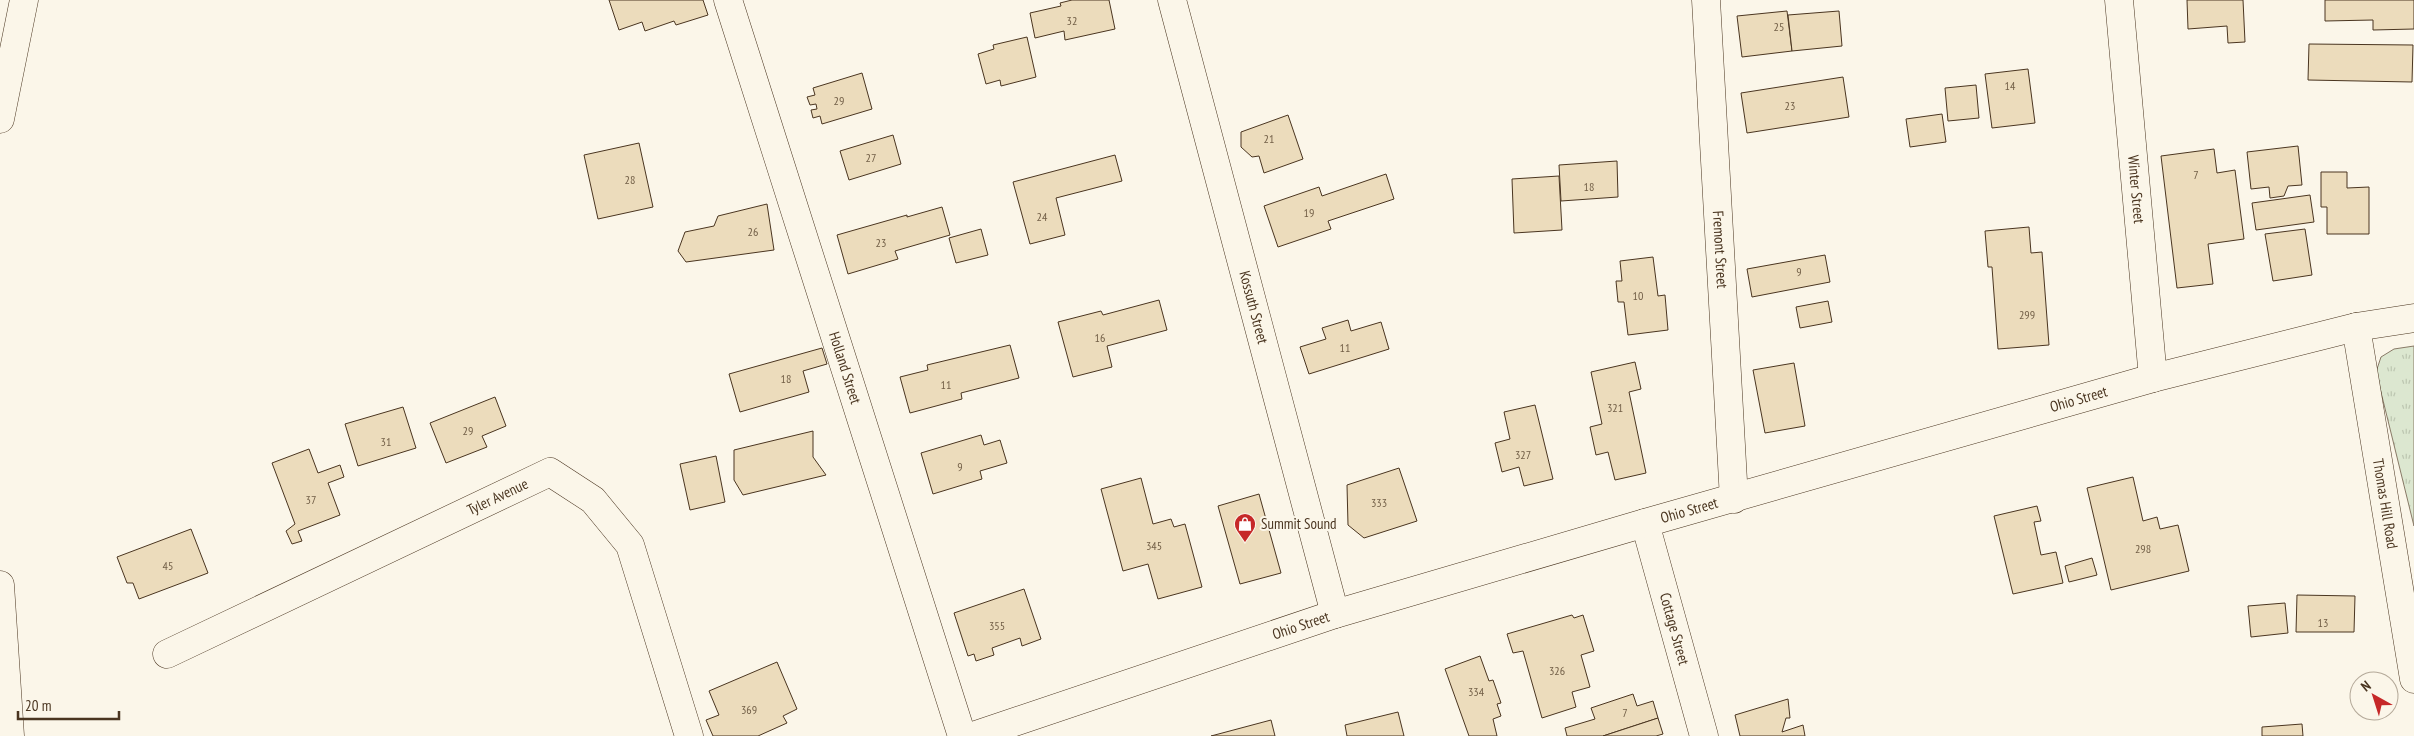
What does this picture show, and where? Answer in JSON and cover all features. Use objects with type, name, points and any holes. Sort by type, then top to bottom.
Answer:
[{"type":"street","points":[[0,119],[24,0]]},
{"type":"street","name":"Holland Street","points":[[728,0],[962,736]]},
{"type":"street","name":"Kossuth Street","points":[[1172,0],[1335,614]]},
{"type":"street","name":"Fremont Street","points":[[1706,0],[1734,499]]},
{"type":"street","name":"Winter Street","points":[[2119,0],[2153,378]]},
{"type":"street","name":"Ohio Street","points":[[973,736],[1335,614],[1645,523],[2153,378],[2356,327],[2414,318]]},
{"type":"street","name":"Thomas Hill Road","points":[[2356,327],[2414,679]]},
{"type":"street","name":"Tyler Avenue","points":[[167,654],[550,472],[593,500],[630,545],[689,736]]},
{"type":"street","name":"Cottage Street","points":[[1645,523],[1704,736]]},
{"type":"street","points":[[0,585],[10,736]]},
{"type":"green space","points":[[2414,346],[2414,526],[2376,372],[2381,357],[2394,349]]},
{"type":"building","points":[[609,0],[703,0],[708,15],[676,25],[674,21],[645,31],[642,22],[619,30]]},
{"type":"building","points":[[1072,0],[1109,0],[1115,29],[1065,40],[1064,31],[1035,38],[1030,13],[1061,6],[1060,3]]},
{"type":"building","points":[[2187,0],[2243,0],[2245,42],[2228,43],[2227,26],[2188,29]]},
{"type":"building","points":[[2325,0],[2414,0],[2414,29],[2373,30],[2373,20],[2325,21]]},
{"type":"building","points":[[1787,11],[1792,51],[1742,57],[1737,16]]},
{"type":"building","points":[[1839,11],[1842,46],[1792,51],[1788,15]]},
{"type":"building","points":[[1027,37],[1036,77],[1001,86],[1000,80],[986,84],[978,54],[994,49],[993,45]]},
{"type":"building","points":[[2309,44],[2413,45],[2412,82],[2308,80]]},
{"type":"building","points":[[2028,69],[2035,123],[1992,128],[1985,74]]},
{"type":"building","points":[[862,73],[872,109],[822,124],[820,116],[813,118],[811,110],[817,109],[816,104],[810,105],[807,97],[815,95],[813,88]]},
{"type":"building","points":[[1843,77],[1849,117],[1747,133],[1741,93]]},
{"type":"building","points":[[1976,85],[1979,118],[1948,121],[1945,88]]},
{"type":"building","points":[[1942,114],[1946,142],[1910,147],[1906,119]]},
{"type":"building","points":[[1288,115],[1303,159],[1264,173],[1259,156],[1252,157],[1241,147],[1241,132]]},
{"type":"building","points":[[893,135],[901,164],[849,180],[840,151]]},
{"type":"building","points":[[639,143],[653,207],[598,219],[584,155]]},
{"type":"building","points":[[2298,146],[2302,185],[2288,186],[2284,196],[2270,198],[2269,187],[2251,189],[2247,152]]},
{"type":"building","points":[[2214,149],[2217,173],[2235,170],[2244,239],[2208,244],[2213,284],[2177,288],[2161,156]]},
{"type":"building","points":[[1115,155],[1122,181],[1056,198],[1065,235],[1030,244],[1013,182]]},
{"type":"building","points":[[1617,161],[1618,197],[1561,201],[1559,165]]},
{"type":"building","points":[[2321,172],[2347,172],[2347,188],[2369,187],[2369,234],[2327,234],[2327,207],[2321,207]]},
{"type":"building","points":[[1386,174],[1394,199],[1328,221],[1331,229],[1278,247],[1264,206],[1319,187],[1322,196]]},
{"type":"building","points":[[1559,176],[1562,230],[1514,233],[1512,179]]},
{"type":"building","points":[[2310,195],[2314,222],[2256,230],[2252,203]]},
{"type":"building","points":[[767,204],[774,250],[686,262],[678,251],[685,232],[714,226],[718,216]]},
{"type":"building","points":[[942,207],[950,235],[895,251],[898,259],[848,274],[837,235]]},
{"type":"building","points":[[2029,227],[2031,253],[2042,252],[2049,345],[1998,349],[1992,267],[1988,267],[1985,231]]},
{"type":"building","points":[[981,229],[988,255],[956,263],[949,238]]},
{"type":"building","points":[[2305,229],[2312,275],[2273,281],[2265,234]]},
{"type":"building","points":[[1825,255],[1830,282],[1752,297],[1747,269]]},
{"type":"building","points":[[1653,257],[1658,296],[1665,295],[1668,330],[1628,335],[1624,302],[1618,302],[1616,281],[1622,281],[1620,261]]},
{"type":"building","points":[[1159,300],[1167,330],[1107,346],[1112,367],[1073,377],[1058,322],[1101,311],[1103,315]]},
{"type":"building","points":[[1828,301],[1832,322],[1800,328],[1796,307]]},
{"type":"building","points":[[1348,320],[1351,331],[1381,322],[1389,349],[1309,374],[1300,347],[1326,339],[1322,328]]},
{"type":"building","points":[[1010,345],[1019,378],[961,393],[962,399],[910,413],[900,377],[928,370],[927,365]]},
{"type":"building","points":[[822,348],[827,364],[803,371],[809,392],[740,412],[729,374]]},
{"type":"building","points":[[1635,362],[1641,389],[1629,392],[1646,473],[1615,480],[1608,452],[1596,455],[1590,427],[1602,424],[1591,372]]},
{"type":"building","points":[[1794,363],[1805,426],[1765,433],[1753,370]]},
{"type":"building","points":[[495,397],[506,426],[482,436],[487,447],[446,463],[430,423]]},
{"type":"building","points":[[1535,405],[1553,479],[1524,486],[1519,467],[1502,472],[1495,443],[1510,439],[1504,412]]},
{"type":"building","points":[[403,407],[416,448],[358,466],[345,424]]},
{"type":"building","points":[[813,431],[813,457],[826,475],[743,495],[734,480],[734,450]]},
{"type":"building","points":[[981,435],[984,445],[1000,440],[1007,463],[980,471],[982,479],[933,494],[921,453]]},
{"type":"building","points":[[309,449],[318,473],[340,465],[344,477],[328,483],[340,515],[298,531],[302,541],[292,544],[286,531],[295,524],[272,463]]},
{"type":"building","points":[[716,456],[725,502],[690,510],[680,464]]},
{"type":"building","points":[[1399,468],[1417,521],[1364,538],[1348,525],[1347,485]]},
{"type":"building","points":[[2133,477],[2143,521],[2157,517],[2160,529],[2178,525],[2189,571],[2111,590],[2087,488]]},
{"type":"building","points":[[1141,478],[1153,524],[1171,519],[1174,527],[1185,524],[1202,587],[1158,599],[1148,564],[1123,571],[1101,489]]},
{"type":"building","points":[[1259,494],[1281,573],[1240,584],[1218,506]]},
{"type":"building","points":[[2037,506],[2041,521],[2034,522],[2041,555],[2056,552],[2063,583],[2013,594],[1994,516]]},
{"type":"building","points":[[191,529],[208,573],[139,599],[133,583],[127,583],[117,557]]},
{"type":"building","points":[[2092,558],[2097,575],[2069,582],[2065,566]]},
{"type":"building","points":[[1024,589],[1041,639],[1022,646],[1020,638],[992,648],[994,655],[976,661],[974,654],[968,656],[954,613]]},
{"type":"building","points":[[2297,595],[2355,596],[2354,632],[2296,632]]},
{"type":"building","points":[[2285,603],[2288,633],[2251,637],[2248,606]]},
{"type":"building","points":[[1572,615],[1574,618],[1583,615],[1594,651],[1581,655],[1590,687],[1572,692],[1576,707],[1542,718],[1523,651],[1513,653],[1507,634]]},
{"type":"building","points":[[1480,656],[1489,681],[1493,680],[1501,703],[1497,704],[1501,716],[1493,719],[1497,736],[1469,736],[1445,669]]},
{"type":"building","points":[[777,662],[797,709],[783,716],[787,723],[758,736],[713,736],[706,720],[719,715],[709,691]]},
{"type":"building","points":[[1633,694],[1637,706],[1653,701],[1658,718],[1603,736],[1567,736],[1565,728],[1595,719],[1591,708]]},
{"type":"building","points":[[1788,699],[1790,718],[1786,718],[1782,732],[1803,725],[1805,736],[1740,736],[1735,715]]},
{"type":"building","points":[[1398,712],[1404,736],[1347,736],[1345,725]]},
{"type":"building","points":[[1658,718],[1663,734],[1656,736],[1603,736]]},
{"type":"building","points":[[1271,720],[1275,736],[1211,736]]},
{"type":"building","points":[[2302,724],[2303,736],[2262,736],[2262,727]]},
{"type":"place","name":"Summit Sound","points":[[1245,543]]}]
